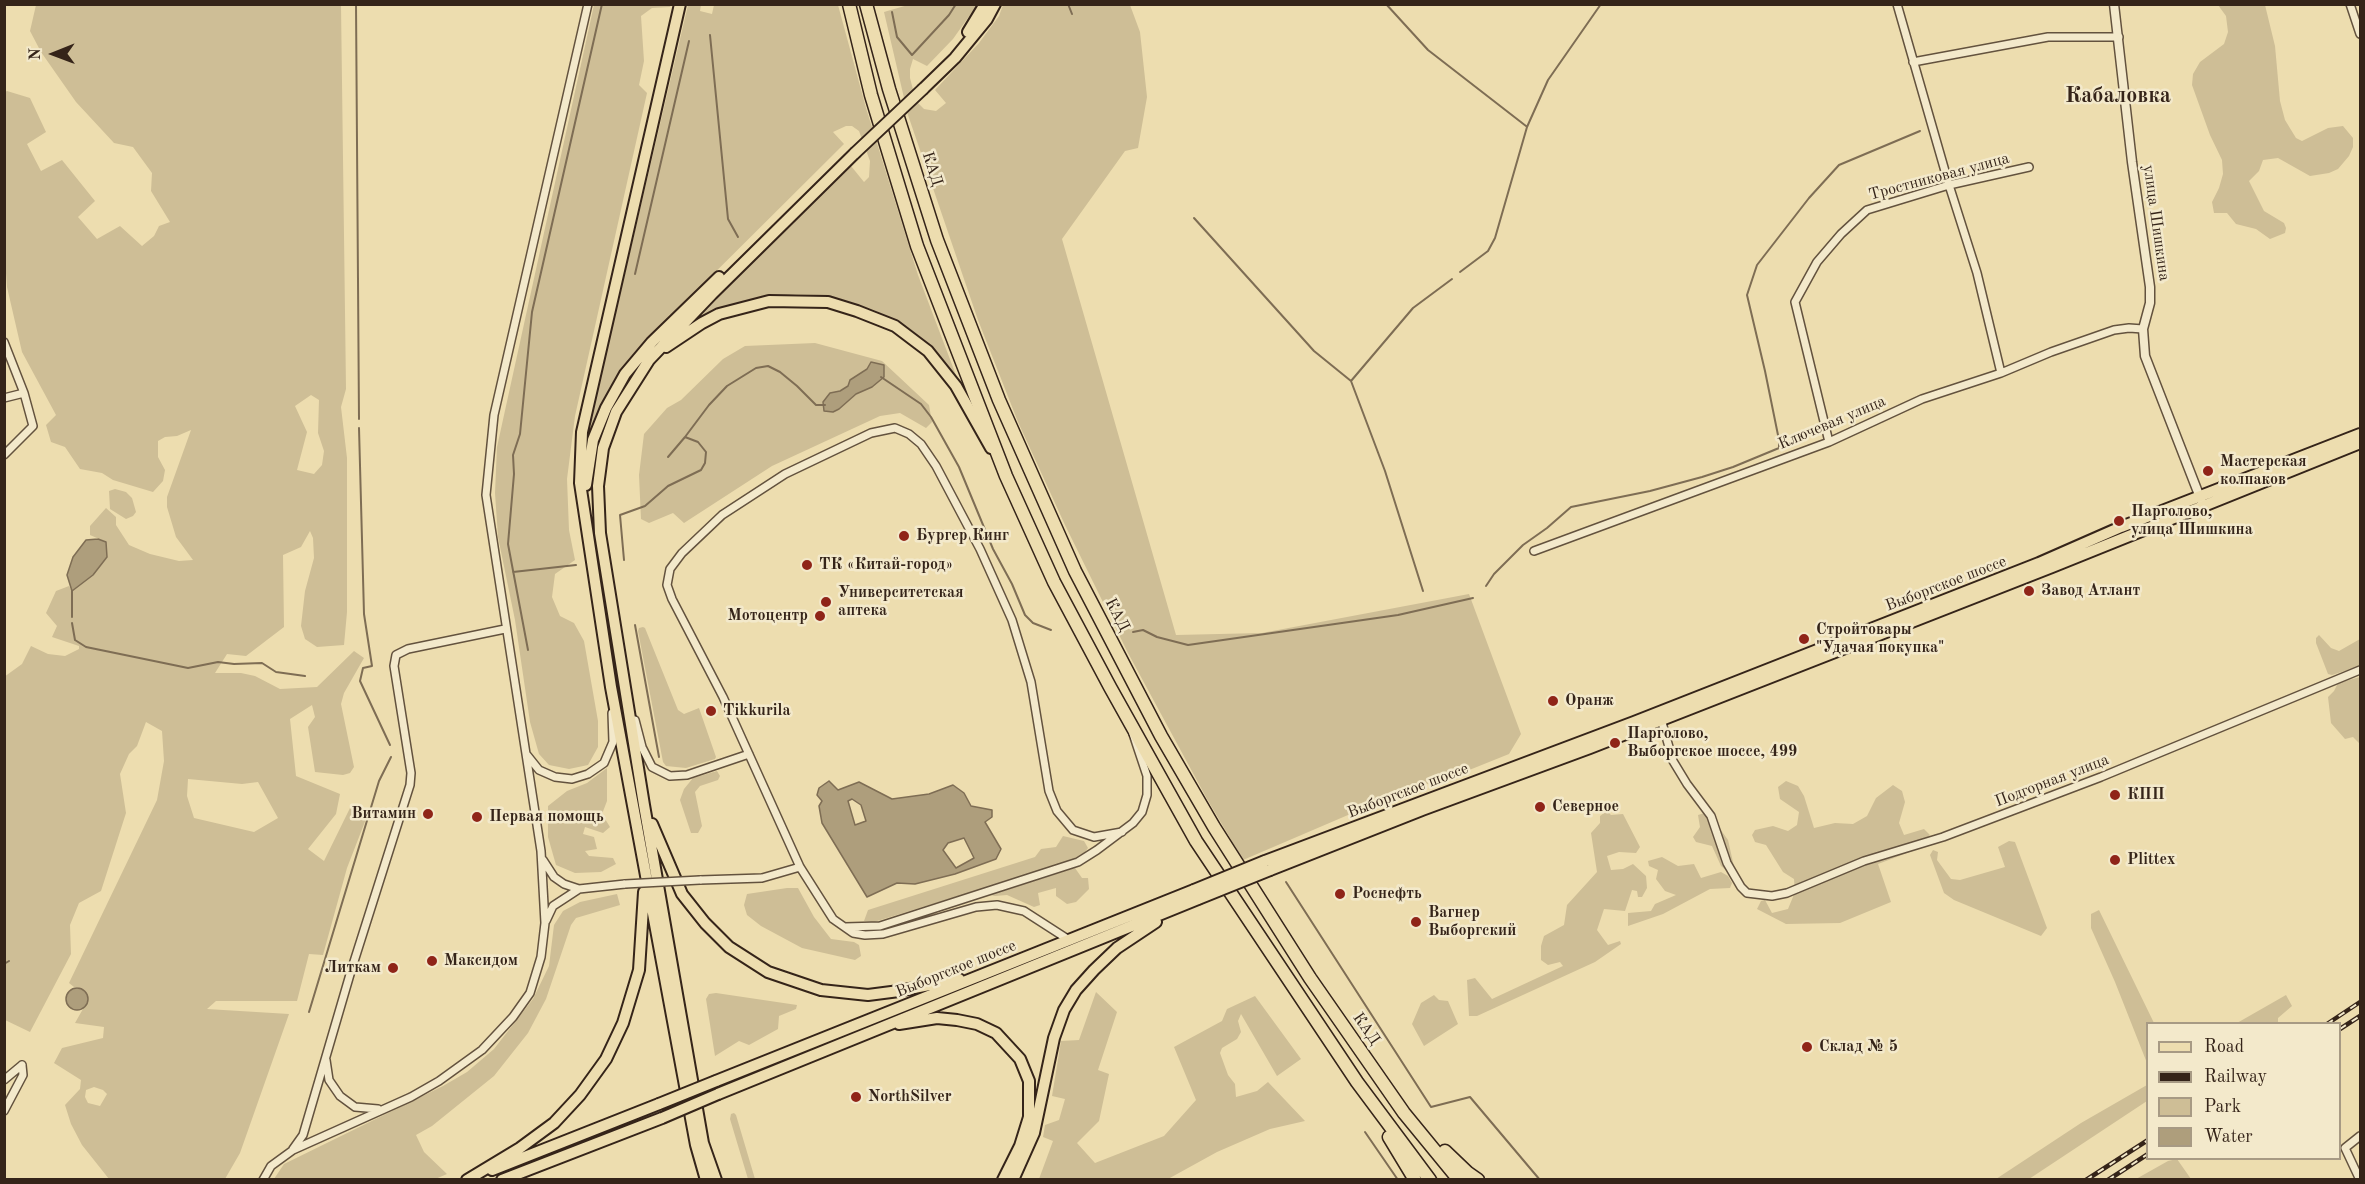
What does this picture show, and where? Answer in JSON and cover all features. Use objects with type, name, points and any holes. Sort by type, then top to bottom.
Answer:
[{"type":"highway","points":[[849,4],[871,95],[917,246],[1006,476],[1054,582],[1196,841],[1356,1082],[1415,1179]]},
{"type":"highway","name":"КАД","points":[[866,4],[937,240],[999,400],[1075,571],[1161,736],[1214,827],[1310,978],[1378,1076],[1404,1113],[1459,1179]]},
{"type":"highway","points":[[1378,1076],[1400,1097],[1452,1159],[1478,1179]]},
{"type":"highway","points":[[1356,1082],[1430,1179]]},
{"type":"main road","points":[[922,86],[973,26],[985,4]]},
{"type":"main road","points":[[584,512],[587,471],[593,440],[606,408],[625,374],[652,342],[922,86],[955,58],[987,19],[995,4]]},
{"type":"main road","points":[[680,6],[582,432],[579,483],[611,687],[696,1145],[706,1179]]},
{"type":"main road","points":[[716,1179],[701,1131],[644,805],[600,533],[598,486],[603,448],[616,412],[649,360],[854,151]]},
{"type":"main road","points":[[649,360],[702,323],[744,307],[769,302],[828,302],[857,311],[896,326],[928,351],[956,386],[1006,476]]},
{"type":"main road","name":"Выборгское шоссе","points":[[1268,866],[1590,748],[2202,501],[2361,434]]},
{"type":"main road","name":"Выборгское шоссе","points":[[467,1179],[1069,940],[1196,895],[2039,563],[2361,443]]},
{"type":"main road","points":[[644,805],[682,894],[705,923],[729,947],[768,972],[821,990],[868,995],[918,988],[991,971]]},
{"type":"main road","points":[[467,1179],[520,1148],[554,1123],[580,1095],[606,1059],[623,1023],[639,970],[643,935],[645,871]]},
{"type":"main road","name":"Выборгское шоссе","points":[[502,1179],[662,1118],[878,1028],[1173,910],[1196,895]]},
{"type":"main road","points":[[1013,1179],[1034,1133],[1054,1038],[1070,1000],[1094,970],[1117,948],[1173,910]]},
{"type":"main road","points":[[878,1028],[923,1019],[957,1020],[986,1028],[1001,1037],[1013,1050],[1025,1069],[1029,1081],[1031,1104],[1026,1130],[1003,1179]]},
{"type":"street","points":[[263,1179],[271,1166],[292,1150],[411,1097],[439,1081],[482,1050],[513,1017],[530,993],[541,957],[545,922],[540,851],[486,495],[494,415],[588,4]]},
{"type":"street","points":[[1897,4],[1977,273],[2001,373]]},
{"type":"street","name":"улица Шишкина","points":[[2114,4],[2132,162],[2150,287],[2150,303],[2143,329],[2145,356],[2202,501]]},
{"type":"street","points":[[2350,4],[2361,34]]},
{"type":"street","points":[[1913,62],[2048,37],[2119,37]]},
{"type":"street","name":"Тростниковая улица","points":[[1829,442],[1795,302],[1818,262],[1841,234],[1867,210],[1949,185],[2029,167]]},
{"type":"street","name":"Ключевая улица","points":[[1534,551],[1829,442],[1922,399],[2001,373],[2051,352],[2114,330],[2143,329]]},
{"type":"street","points":[[4,342],[24,393],[33,426],[4,456]]},
{"type":"street","points":[[4,398],[24,393]]},
{"type":"street","points":[[1069,940],[1024,910],[997,905],[976,907],[883,934],[853,933],[833,919],[800,867],[749,754],[672,599],[667,585],[670,569],[682,553],[722,515],[785,474],[871,433],[895,428],[909,434],[921,444],[936,466],[998,587],[1012,620],[1031,682],[1049,791],[1057,811],[1073,830],[1094,837],[1122,831]]},
{"type":"street","points":[[292,1150],[303,1135],[410,785],[411,773],[394,666],[396,655],[408,650],[505,629]]},
{"type":"street","name":"Подгорная улица","points":[[1661,719],[1668,747],[1680,773],[1711,816],[1727,863],[1747,893],[1764,897],[1780,895],[1864,861],[1943,837],[2123,768],[2361,670]]},
{"type":"street","points":[[624,680],[642,747],[652,767],[660,772],[670,776],[687,775],[749,754]]},
{"type":"street","points":[[525,752],[539,770],[555,777],[572,779],[588,774],[604,763],[612,742],[611,687]]},
{"type":"street","points":[[843,927],[880,926],[1078,862],[1133,823],[1142,812],[1147,795],[1147,776],[1134,743],[1132,726]]},
{"type":"street","points":[[540,851],[545,866],[554,877],[564,884],[579,889],[625,884],[762,878],[800,867]]},
{"type":"street","points":[[545,922],[553,906],[579,889]]},
{"type":"street","points":[[326,1056],[329,1080],[340,1096],[356,1107],[384,1108]]},
{"type":"street","points":[[4,1080],[22,1065],[22,1075],[4,1111]]},
{"type":"street","points":[[2360,1179],[2345,1148],[2361,1136]]},
{"type":"green space","points":[[36,5],[341,5],[346,389],[341,407],[347,458],[347,612],[344,645],[317,647],[305,639],[301,626],[305,591],[314,558],[313,538],[310,531],[301,547],[283,555],[284,627],[246,656],[227,654],[215,673],[241,673],[255,676],[280,689],[317,687],[354,651],[364,658],[344,693],[341,704],[354,767],[350,773],[343,775],[315,772],[308,727],[315,717],[312,705],[290,719],[296,776],[340,794],[336,814],[308,849],[324,861],[350,808],[366,819],[347,868],[323,955],[309,954],[297,1001],[216,1001],[207,1009],[289,1014],[240,1153],[225,1179],[109,1179],[82,1145],[71,1124],[65,1105],[80,1089],[81,1080],[54,1063],[62,1048],[103,1038],[104,1027],[75,1023],[88,1000],[78,987],[69,983],[157,800],[164,761],[162,731],[146,722],[137,746],[129,754],[120,774],[126,813],[101,891],[79,903],[70,925],[71,954],[30,1032],[5,1020],[4,677],[22,664],[31,646],[48,654],[65,656],[79,649],[79,646],[52,637],[57,626],[46,613],[56,591],[69,586],[72,591],[107,558],[106,542],[90,535],[90,526],[106,508],[116,517],[116,525],[129,545],[150,554],[179,561],[193,560],[176,537],[167,507],[167,497],[191,430],[158,441],[158,457],[165,470],[163,481],[153,492],[113,480],[102,473],[80,469],[65,447],[51,442],[46,425],[56,415],[22,352],[7,287],[5,259],[5,92],[30,98],[46,132],[27,144],[41,171],[62,160],[95,201],[78,217],[97,239],[120,226],[142,246],[154,236],[159,226],[170,222],[151,191],[152,173],[133,147],[114,143],[76,102],[41,52],[30,31]],"holes":[[[311,395],[319,400],[318,433],[324,451],[322,465],[314,474],[297,470],[307,432],[295,406]],[[188,779],[242,784],[258,782],[278,818],[254,832],[194,818],[187,796]],[[94,1087],[107,1094],[100,1106],[88,1103],[85,1097],[86,1090]]]},
{"type":"green space","points":[[594,5],[671,5],[670,7],[652,8],[641,16],[644,61],[639,85],[647,93],[575,416],[567,479],[569,530],[575,560],[555,574],[552,597],[560,616],[574,623],[584,641],[598,721],[598,747],[588,765],[569,769],[549,765],[539,754],[530,722],[515,620],[498,537],[495,493],[497,447]]},
{"type":"green space","points":[[688,5],[701,5],[700,11],[712,14],[714,5],[838,5],[866,108],[918,275],[959,383],[924,342],[907,327],[874,310],[850,302],[818,295],[796,294],[766,297],[733,304],[691,321],[851,166],[864,182],[869,177],[870,161],[859,131],[852,126],[846,126],[833,132],[844,144],[634,353],[602,401],[584,449],[591,409]]},
{"type":"green space","points":[[908,5],[977,5],[953,39],[927,66],[913,59],[910,78],[916,101],[924,109],[936,111],[946,103],[935,90],[979,43],[999,16],[1003,5],[1130,5],[1140,32],[1147,97],[1138,148],[1125,151],[1062,239],[1176,635],[1262,633],[1469,594],[1521,734],[1509,754],[1432,785],[1424,783],[1409,787],[1243,860],[1207,799],[1128,653],[1065,525],[1018,422],[978,320],[908,115],[884,12]]},
{"type":"green space","points":[[2218,5],[2265,5],[2275,46],[2280,101],[2285,120],[2296,138],[2302,141],[2328,128],[2343,126],[2353,138],[2353,147],[2349,156],[2338,169],[2329,173],[2310,176],[2278,158],[2263,160],[2259,171],[2249,181],[2264,211],[2284,223],[2286,228],[2285,233],[2270,239],[2256,229],[2236,224],[2227,213],[2214,213],[2212,202],[2223,174],[2222,160],[2210,135],[2192,85],[2193,74],[2200,62],[2224,44],[2228,32],[2226,16]]},
{"type":"green space","points":[[815,343],[882,361],[929,405],[932,422],[926,428],[900,413],[880,416],[772,466],[684,523],[673,513],[649,523],[641,519],[639,475],[644,434],[667,408],[681,400],[723,359],[745,346]],"holes":[[[871,365],[872,387],[856,394],[833,412],[830,393],[848,386],[850,380]]]},
{"type":"green space","points":[[115,489],[126,492],[132,498],[136,512],[133,516],[126,519],[110,509],[109,491]]},
{"type":"green space","points":[[643,627],[678,710],[684,714],[699,708],[715,759],[686,768],[666,766],[663,762],[638,631]]},
{"type":"green space","points":[[2319,635],[2331,648],[2339,651],[2360,639],[2360,666],[2332,675],[2328,674],[2316,643]]},
{"type":"green space","points":[[2360,677],[2360,744],[2353,737],[2345,739],[2331,723],[2328,697],[2338,683]]},
{"type":"green space","points":[[607,768],[607,801],[602,814],[610,827],[603,833],[585,827],[583,834],[594,837],[597,849],[585,851],[589,856],[613,858],[616,864],[601,872],[575,873],[556,865],[548,837],[548,806],[567,791],[587,783]]},
{"type":"green space","points":[[717,771],[720,776],[718,780],[700,786],[695,792],[702,826],[698,833],[691,833],[680,800],[684,789],[693,778]]},
{"type":"green space","points":[[1786,781],[1798,786],[1804,796],[1814,828],[1835,823],[1853,824],[1867,816],[1876,798],[1893,785],[1902,791],[1905,802],[1899,823],[1904,835],[1924,829],[1930,835],[1915,850],[1878,864],[1891,902],[1840,923],[1786,924],[1757,909],[1761,901],[1765,900],[1772,913],[1788,909],[1795,892],[1794,879],[1783,872],[1766,845],[1755,842],[1752,835],[1755,830],[1773,826],[1788,831],[1797,825],[1799,812],[1780,799],[1778,787]]},
{"type":"green space","points":[[1607,811],[1611,815],[1623,814],[1640,847],[1636,853],[1619,852],[1607,856],[1611,870],[1623,869],[1633,864],[1646,876],[1647,888],[1642,897],[1638,897],[1637,891],[1632,890],[1625,911],[1604,909],[1597,930],[1608,945],[1620,941],[1621,944],[1595,962],[1477,1016],[1469,1016],[1467,980],[1475,978],[1492,999],[1563,966],[1560,962],[1548,965],[1541,960],[1541,946],[1544,936],[1564,925],[1567,905],[1597,872],[1591,833],[1600,823],[1600,816]]},
{"type":"green space","points":[[1708,812],[1728,840],[1735,871],[1728,872],[1721,866],[1712,846],[1696,842],[1693,837],[1700,827],[1698,815]]},
{"type":"green space","points":[[1063,836],[1084,841],[1088,848],[1073,859],[994,885],[874,922],[864,921],[868,910],[1035,857],[1041,849],[1056,847]]},
{"type":"green space","points":[[2009,841],[2015,842],[2047,928],[2041,936],[1954,900],[1944,893],[1930,855],[1933,850],[1938,852],[1937,860],[1951,879],[1960,880],[2005,867],[1998,847]]},
{"type":"green space","points":[[1662,857],[1678,866],[1694,864],[1701,878],[1721,872],[1728,876],[1732,883],[1730,888],[1710,889],[1663,914],[1628,926],[1628,913],[1651,911],[1655,904],[1676,895],[1665,891],[1656,879],[1658,870],[1649,866],[1648,861]]},
{"type":"green space","points":[[1075,868],[1082,878],[1088,878],[1089,889],[1076,902],[1067,904],[1056,896],[1056,888],[1038,893],[1040,905],[1034,907],[1007,895],[990,895]]},
{"type":"green space","points":[[798,888],[814,917],[831,939],[854,942],[859,945],[861,956],[855,960],[802,948],[761,926],[747,915],[744,905],[747,894]]},
{"type":"green space","points":[[617,894],[620,905],[576,918],[571,925],[546,999],[528,1033],[494,1076],[432,1126],[416,1135],[424,1152],[447,1174],[433,1180],[274,1179],[284,1164],[467,1072],[494,1049],[533,999],[549,966],[554,925],[563,911],[580,902]]},
{"type":"green space","points":[[2099,910],[2154,1022],[2146,1022],[2146,1060],[2091,928],[2091,914]]},
{"type":"green space","points":[[1096,992],[1117,1012],[1098,1070],[1109,1074],[1099,1121],[1077,1143],[1095,1163],[1164,1136],[1196,1100],[1174,1047],[1222,1021],[1227,1009],[1255,996],[1301,1059],[1277,1076],[1241,1014],[1238,1021],[1241,1032],[1237,1039],[1222,1048],[1220,1053],[1228,1075],[1235,1084],[1236,1097],[1257,1091],[1268,1082],[1305,1121],[1270,1129],[1217,1152],[1168,1179],[1039,1179],[1053,1141],[1043,1137],[1045,1125],[1059,1120],[1065,1099],[1052,1096],[1061,1041],[1079,1040]]},
{"type":"green space","points":[[716,993],[797,1005],[796,1009],[779,1016],[778,1029],[749,1045],[739,1041],[715,1056],[706,999],[709,994]]},
{"type":"green space","points":[[1434,995],[1439,1000],[1448,1001],[1458,1024],[1424,1046],[1412,1024],[1421,1003]]},
{"type":"green space","points":[[2286,995],[2292,1006],[2278,1018],[2278,1022],[2239,1022]]},
{"type":"green space","points":[[2146,1086],[2146,1102],[2029,1179],[1996,1179],[2081,1123]]},
{"type":"green space","points":[[734,1113],[755,1179],[748,1179],[730,1119],[731,1114]]},
{"type":"green space","points":[[2178,1160],[2191,1179],[2136,1179],[2168,1161]]},
{"type":"water","points":[[871,362],[884,365],[884,377],[872,387],[856,394],[839,409],[833,412],[824,411],[823,402],[830,393],[848,386],[850,380],[867,369]]},
{"type":"water","points":[[98,539],[106,542],[107,557],[93,575],[72,591],[67,575],[73,557],[86,540]]},
{"type":"water","points":[[829,781],[838,790],[859,782],[892,799],[929,794],[953,785],[964,793],[971,806],[992,810],[992,817],[985,822],[1001,849],[996,859],[955,874],[915,884],[897,883],[867,897],[822,823],[819,806],[822,801],[817,795],[819,788]],"holes":[[[852,799],[861,805],[866,821],[855,825],[848,801]],[[964,838],[974,858],[956,868],[943,850],[948,843]]]},
{"type":"water","points":[[77,988],[85,991],[88,999],[85,1007],[77,1010],[69,1007],[66,999],[69,991]]},
{"type":"waterway","points":[[356,4],[359,419]]},
{"type":"waterway","points":[[528,650],[508,544],[514,474],[513,455],[520,434],[532,312],[602,4]]},
{"type":"waterway","points":[[892,12],[897,37],[912,55],[949,15],[956,4]]},
{"type":"waterway","points":[[1068,4],[1072,14]]},
{"type":"waterway","points":[[1386,4],[1428,50],[1526,126]]},
{"type":"waterway","points":[[1460,272],[1488,251],[1495,238],[1527,127],[1548,80],[1601,4]]},
{"type":"waterway","points":[[710,35],[728,219],[738,237]]},
{"type":"waterway","points":[[635,274],[689,41]]},
{"type":"waterway","points":[[1486,586],[1494,574],[1523,545],[1571,507],[1650,491],[1702,477],[1779,448],[1765,371],[1747,295],[1757,265],[1809,198],[1839,165],[1920,131]]},
{"type":"waterway","points":[[1194,218],[1314,351],[1351,381],[1385,471],[1423,591]]},
{"type":"waterway","points":[[1351,381],[1413,308],[1452,279]]},
{"type":"waterway","points":[[624,560],[620,515],[645,506],[668,486],[701,470],[705,463],[706,452],[698,442],[685,437],[709,405],[727,386],[756,368],[768,366],[780,372],[816,405],[825,405]]},
{"type":"waterway","points":[[881,377],[921,404],[931,417],[959,467],[993,549],[1012,584],[1025,615],[1033,623],[1051,630]]},
{"type":"waterway","points":[[359,428],[364,614],[372,666],[363,668],[360,681],[390,745]]},
{"type":"waterway","points":[[668,457],[685,437]]},
{"type":"waterway","points":[[513,572],[576,565]]},
{"type":"waterway","points":[[72,591],[72,617]]},
{"type":"waterway","points":[[1133,632],[1143,630],[1157,637],[1188,645],[1398,615],[1473,598]]},
{"type":"waterway","points":[[72,623],[75,640],[86,647],[188,668],[218,662],[262,663],[276,672],[305,676]]},
{"type":"waterway","points":[[635,625],[659,757]]},
{"type":"waterway","points":[[309,1012],[379,781],[391,757]]},
{"type":"waterway","points":[[1286,882],[1431,1107],[1470,1097],[1540,1180]]},
{"type":"waterway","points":[[4,964],[9,961]]},
{"type":"waterway","points":[[1365,1132],[1398,1180]]},
{"type":"railway","points":[[2330,1022],[2360,1002]]},
{"type":"railway","points":[[2341,1028],[2360,1016]]},
{"type":"railway","points":[[2086,1180],[2146,1141]]},
{"type":"railway","points":[[2108,1180],[2146,1155]]},
{"type":"place","name":"Мастерская колпаков","points":[[2208,471]]},
{"type":"place","name":"Парголово, улица Шишкина","points":[[2119,521]]},
{"type":"place","name":"Бургер Кинг","points":[[904,536]]},
{"type":"place","name":"ТК «Китай-город»","points":[[807,565]]},
{"type":"place","name":"Завод Атлант","points":[[2029,591]]},
{"type":"place","name":"Университетская аптека","points":[[826,602]]},
{"type":"place","name":"Мотоцентр","points":[[820,616]]},
{"type":"place","name":"Cтройтовары \"Удачая покупка\"","points":[[1804,639]]},
{"type":"place","name":"Оранж","points":[[1553,701]]},
{"type":"place","name":"Tikkurila","points":[[711,711]]},
{"type":"place","name":"Парголово, Выборгское шоссе, 499","points":[[1615,743]]},
{"type":"place","name":"КПП","points":[[2115,795]]},
{"type":"place","name":"Северное","points":[[1540,807]]},
{"type":"place","name":"Витамин","points":[[428,814]]},
{"type":"place","name":"Первая помощь","points":[[477,817]]},
{"type":"place","name":"Plittex","points":[[2115,860]]},
{"type":"place","name":"Роснефть","points":[[1340,894]]},
{"type":"place","name":"Вагнер Выборгский","points":[[1416,922]]},
{"type":"place","name":"Максидом","points":[[432,961]]},
{"type":"place","name":"Литкам","points":[[393,968]]},
{"type":"place","name":"Склад № 5","points":[[1807,1047]]},
{"type":"place","name":"NorthSilver","points":[[856,1097]]},
{"type":"district","name":"Кабаловка","points":[[2118,96]]}]
